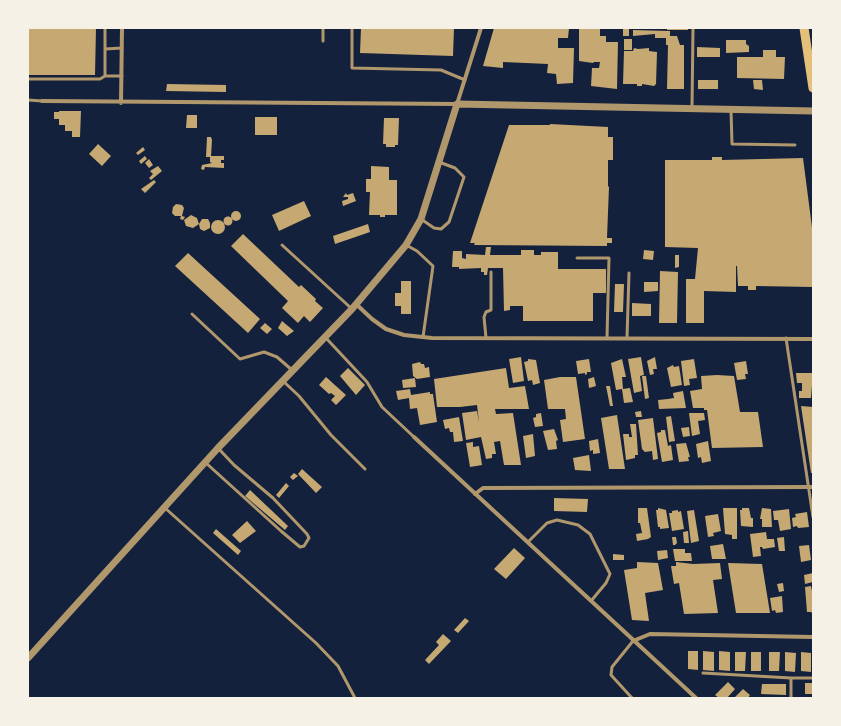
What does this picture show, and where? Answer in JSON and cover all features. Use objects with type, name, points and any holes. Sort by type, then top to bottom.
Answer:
[{"type":"main road","points":[[804,28],[813,88]]},
{"type":"street","points":[[121,103],[122,28]]},
{"type":"street","points":[[28,658],[218,448],[324,336],[354,307],[406,245],[421,219],[481,28]]},
{"type":"street","points":[[42,101],[121,103],[457,104],[692,110],[813,111]]},
{"type":"street","points":[[354,307],[386,329],[404,335],[423,337],[813,338]]},
{"type":"street","points":[[414,437],[696,698]]},
{"type":"street","points":[[475,494],[483,488],[811,487]]},
{"type":"street","points":[[633,641],[650,634],[813,637]]},
{"type":"lane","points":[[105,28],[105,76]]},
{"type":"lane","points":[[323,28],[323,40]]},
{"type":"lane","points":[[352,28],[352,68],[441,70],[465,80]]},
{"type":"lane","points":[[692,110],[693,28]]},
{"type":"lane","points":[[105,49],[122,48]]},
{"type":"lane","points":[[28,79],[100,79],[105,76],[122,76]]},
{"type":"lane","points":[[28,100],[42,101]]},
{"type":"lane","points":[[731,110],[732,144],[795,145]]},
{"type":"lane","points":[[421,219],[434,228],[441,229],[449,222],[464,177],[455,168],[439,162]]},
{"type":"lane","points":[[282,245],[354,307]]},
{"type":"lane","points":[[406,245],[417,252],[433,266],[423,337]]},
{"type":"lane","points":[[577,258],[609,258],[607,338]]},
{"type":"lane","points":[[486,338],[484,317],[486,312],[491,310],[491,272]]},
{"type":"lane","points":[[627,338],[628,273]]},
{"type":"lane","points":[[192,314],[240,359],[264,352],[277,357],[292,370]]},
{"type":"lane","points":[[324,336],[367,382],[382,406],[414,437]]},
{"type":"lane","points":[[786,338],[811,487],[813,517]]},
{"type":"lane","points":[[283,381],[365,469]]},
{"type":"lane","points":[[205,463],[300,547],[304,546],[309,538],[307,534],[273,498],[234,465],[218,448]]},
{"type":"lane","points":[[164,507],[316,643],[338,666],[355,698]]},
{"type":"lane","points":[[528,542],[547,523],[557,520],[578,525],[590,534],[610,574],[606,583],[591,601]]},
{"type":"lane","points":[[632,698],[611,675],[612,667],[633,641]]},
{"type":"lane","points":[[703,674],[813,678]]},
{"type":"lane","points":[[791,678],[791,698]]},
{"type":"building","points":[[28,28],[96,28],[95,75],[28,75]]},
{"type":"building","points":[[361,28],[454,28],[453,56],[360,53]]},
{"type":"building","points":[[494,28],[569,28],[568,38],[558,38],[558,48],[574,48],[573,83],[557,84],[556,74],[547,73],[548,64],[503,62],[503,68],[483,66]]},
{"type":"building","points":[[579,28],[600,28],[600,36],[606,36],[606,42],[618,42],[617,89],[591,86],[592,68],[599,68],[600,62],[593,63],[579,61]]},
{"type":"building","points":[[667,28],[688,28],[688,30],[667,30]]},
{"type":"building","points":[[623,29],[629,29],[629,36],[623,36]]},
{"type":"building","points":[[633,30],[670,31],[670,36],[677,36],[680,45],[684,45],[684,89],[667,89],[668,45],[666,45],[666,38],[655,38],[655,34],[633,36]]},
{"type":"building","points":[[624,39],[632,39],[632,50],[624,50]]},
{"type":"building","points":[[726,40],[746,40],[746,44],[749,46],[749,52],[726,53]]},
{"type":"building","points":[[697,47],[720,48],[720,57],[697,57]]},
{"type":"building","points":[[634,48],[649,48],[649,51],[657,52],[656,84],[654,86],[642,84],[642,86],[637,86],[637,84],[623,84],[624,51],[633,51]]},
{"type":"building","points":[[763,50],[776,50],[776,57],[785,57],[784,79],[737,78],[737,57],[763,57]]},
{"type":"building","points":[[698,80],[718,80],[718,89],[698,89]]},
{"type":"building","points":[[753,80],[762,80],[763,90],[754,89]]},
{"type":"building","points":[[167,84],[226,85],[226,92],[166,91]]},
{"type":"building","points":[[81,111],[80,137],[72,137],[72,131],[65,131],[65,125],[59,125],[59,119],[54,119],[54,112]]},
{"type":"building","points":[[187,115],[197,115],[197,128],[186,128]]},
{"type":"building","points":[[255,117],[277,117],[277,135],[255,135]]},
{"type":"building","points":[[384,118],[399,118],[398,145],[395,145],[395,147],[386,147],[386,144],[383,144]]},
{"type":"building","points":[[550,124],[608,127],[608,137],[613,137],[613,160],[608,160],[609,187],[607,238],[612,238],[612,243],[607,243],[607,246],[474,245],[475,243],[470,243],[509,125]]},
{"type":"building","points":[[207,137],[211,137],[212,140],[211,156],[224,156],[224,160],[221,160],[221,163],[224,163],[224,168],[205,167],[204,170],[201,169],[202,165],[212,163],[210,162],[210,157],[206,157]]},
{"type":"building","points":[[98,144],[111,156],[102,166],[89,154]]},
{"type":"building","points":[[143,147],[145,150],[138,155],[136,153]]},
{"type":"building","points":[[145,156],[147,159],[141,164],[139,161]]},
{"type":"building","points":[[712,157],[722,157],[722,160],[803,158],[813,235],[813,287],[756,286],[756,290],[748,290],[748,286],[738,286],[736,266],[736,292],[704,291],[704,323],[686,323],[686,279],[695,279],[698,248],[665,247],[665,160],[712,160]]},
{"type":"building","points":[[149,159],[153,165],[149,168],[145,163]]},
{"type":"building","points":[[158,166],[162,171],[151,180],[149,178],[153,174],[150,171]]},
{"type":"building","points":[[371,166],[389,167],[389,180],[397,180],[397,215],[385,215],[385,217],[380,217],[380,215],[369,215],[370,192],[366,192],[366,179],[371,179]]},
{"type":"building","points":[[154,180],[156,182],[145,193],[141,189]]},
{"type":"building","points":[[346,193],[347,195],[353,193],[356,201],[343,206],[342,201],[348,199],[348,197],[343,197]]},
{"type":"building","points":[[304,201],[311,216],[279,231],[272,215]]},
{"type":"building","points":[[176,204],[182,205],[184,208],[182,216],[185,217],[183,220],[180,219],[181,216],[175,216],[172,213],[173,207]]},
{"type":"building","points":[[236,211],[241,216],[236,221],[231,216]]},
{"type":"building","points":[[191,215],[197,218],[199,224],[193,228],[186,226],[184,220]]},
{"type":"building","points":[[228,216],[233,221],[228,226],[223,221]]},
{"type":"building","points":[[202,219],[208,219],[210,228],[204,231],[200,229],[199,224]]},
{"type":"building","points":[[215,220],[221,220],[225,224],[225,230],[221,234],[215,234],[211,230],[211,224]]},
{"type":"building","points":[[368,224],[370,232],[335,244],[333,236]]},
{"type":"building","points":[[243,234],[299,287],[301,285],[323,308],[310,322],[304,316],[298,323],[282,308],[288,301],[231,246]]},
{"type":"building","points":[[486,247],[491,247],[490,255],[521,255],[521,250],[534,250],[534,255],[541,255],[541,252],[558,252],[558,269],[606,269],[606,293],[593,293],[593,321],[523,321],[523,306],[510,306],[510,310],[504,311],[503,268],[488,268],[487,275],[484,275],[484,272],[481,272],[481,268],[459,269],[459,267],[452,267],[453,251],[462,251],[462,258],[466,259],[466,254],[485,255]]},
{"type":"building","points":[[644,250],[654,251],[653,260],[643,259]]},
{"type":"building","points":[[188,253],[260,319],[248,333],[175,266]]},
{"type":"building","points":[[675,255],[679,255],[679,267],[675,268]]},
{"type":"building","points":[[660,271],[678,272],[677,323],[659,323]]},
{"type":"building","points":[[401,281],[411,281],[411,314],[401,314],[401,306],[395,306],[395,293],[401,293]]},
{"type":"building","points":[[644,282],[658,282],[658,291],[644,292]]},
{"type":"building","points":[[615,284],[624,284],[623,312],[614,312]]},
{"type":"building","points":[[632,303],[651,304],[651,316],[632,316]]},
{"type":"building","points":[[282,321],[294,331],[287,336],[278,328]]},
{"type":"building","points":[[265,323],[272,329],[267,334],[260,328]]},
{"type":"building","points":[[521,357],[524,381],[513,383],[509,359]]},
{"type":"building","points":[[641,357],[644,375],[640,376],[642,391],[634,393],[628,359]]},
{"type":"building","points":[[655,357],[657,369],[653,369],[654,374],[650,375],[647,361]]},
{"type":"building","points":[[528,359],[536,360],[540,383],[533,385],[532,380],[528,381],[524,362],[528,361]]},
{"type":"building","points":[[589,359],[591,372],[587,372],[585,375],[585,373],[578,374],[576,361]]},
{"type":"building","points":[[622,359],[626,377],[622,377],[623,389],[630,388],[633,402],[624,403],[622,389],[616,390],[611,363]]},
{"type":"building","points":[[694,359],[697,378],[689,379],[690,385],[684,386],[681,361]]},
{"type":"building","points":[[746,361],[748,374],[745,374],[746,379],[737,380],[734,363]]},
{"type":"building","points":[[420,362],[421,364],[424,364],[425,368],[429,367],[430,377],[417,379],[413,376],[412,364]]},
{"type":"building","points":[[673,365],[674,367],[679,366],[682,385],[671,387],[667,368]]},
{"type":"building","points":[[348,368],[365,385],[356,395],[340,376]]},
{"type":"building","points":[[506,368],[509,388],[525,386],[529,409],[495,409],[496,414],[513,413],[521,465],[504,465],[500,441],[494,442],[496,454],[492,454],[492,458],[486,459],[481,437],[466,440],[462,413],[477,411],[479,422],[477,405],[437,407],[434,379]]},
{"type":"building","points":[[796,373],[813,373],[811,398],[799,398],[799,391],[802,391],[802,383],[797,383]]},
{"type":"building","points":[[642,376],[646,376],[649,398],[645,399]]},
{"type":"building","points":[[701,376],[734,376],[740,412],[758,412],[763,447],[712,448],[707,410],[704,410],[704,408],[693,408],[690,391],[702,389]]},
{"type":"building","points":[[326,377],[346,395],[336,405],[331,400],[335,396],[331,393],[329,394],[319,385]]},
{"type":"building","points":[[560,377],[576,377],[585,439],[563,442],[560,420],[566,419],[565,409],[548,409],[544,380]]},
{"type":"building","points":[[594,377],[596,386],[589,388],[588,379]]},
{"type":"building","points":[[415,378],[416,387],[403,388],[402,380]]},
{"type":"building","points":[[606,386],[610,386],[613,406],[610,406]]},
{"type":"building","points":[[410,389],[411,395],[430,392],[430,394],[433,394],[437,422],[420,425],[417,408],[410,409],[409,398],[398,400],[396,391]]},
{"type":"building","points":[[683,391],[686,408],[659,409],[658,400],[674,398],[673,393]]},
{"type":"building","points":[[801,406],[813,407],[813,473],[811,473]]},
{"type":"building","points":[[641,411],[642,417],[636,417],[635,412]]},
{"type":"building","points":[[541,413],[543,426],[535,427],[533,418],[536,417],[536,414]]},
{"type":"building","points":[[689,413],[704,413],[705,420],[698,421],[700,434],[692,436]]},
{"type":"building","points":[[617,415],[625,469],[609,469],[601,418]]},
{"type":"building","points":[[671,416],[675,441],[669,442],[666,417]]},
{"type":"building","points":[[459,417],[463,441],[454,442],[453,432],[450,432],[449,428],[445,429],[443,420]]},
{"type":"building","points":[[653,418],[658,459],[653,460],[652,451],[645,452],[642,449],[638,420]]},
{"type":"building","points":[[630,424],[636,424],[638,455],[635,455],[635,458],[626,460],[623,434],[629,434],[629,437],[632,437]]},
{"type":"building","points":[[689,427],[690,436],[683,437],[681,428]]},
{"type":"building","points":[[554,429],[558,440],[556,441],[557,449],[548,450],[543,431]]},
{"type":"building","points":[[661,430],[665,430],[668,446],[671,445],[673,460],[662,462],[657,433],[661,432]]},
{"type":"building","points":[[533,434],[535,456],[526,458],[523,436]]},
{"type":"building","points":[[598,439],[600,453],[593,454],[593,450],[590,451],[589,441]]},
{"type":"building","points":[[708,441],[711,461],[702,463],[701,457],[698,458],[696,444]]},
{"type":"building","points":[[473,442],[473,447],[479,446],[482,465],[470,467],[466,443]]},
{"type":"building","points":[[686,443],[690,457],[688,457],[689,461],[679,462],[676,444]]},
{"type":"building","points":[[589,455],[591,471],[575,470],[573,458]]},
{"type":"building","points":[[302,469],[322,487],[316,493],[298,474]]},
{"type":"building","points":[[294,473],[298,476],[293,480],[290,477]]},
{"type":"building","points":[[286,483],[289,486],[279,498],[276,495]]},
{"type":"building","points":[[250,490],[288,526],[285,530],[245,496]]},
{"type":"building","points":[[554,498],[588,499],[587,512],[554,511]]},
{"type":"building","points":[[638,508],[647,508],[651,537],[637,541],[636,534],[642,533],[640,523],[638,523]]},
{"type":"building","points":[[658,508],[666,510],[669,528],[660,529],[660,527],[658,527],[656,510],[658,510]]},
{"type":"building","points":[[723,508],[737,508],[737,539],[732,539],[732,535],[725,534]]},
{"type":"building","points":[[742,508],[749,508],[751,518],[753,518],[753,527],[741,526],[740,510],[742,510]]},
{"type":"building","points":[[762,508],[771,509],[772,527],[762,527],[762,519],[760,519]]},
{"type":"building","points":[[789,509],[791,529],[780,531],[778,520],[774,520],[773,511]]},
{"type":"building","points":[[678,510],[678,512],[681,511],[684,529],[672,531],[669,513]]},
{"type":"building","points":[[694,510],[699,541],[691,543],[687,511]]},
{"type":"building","points":[[807,512],[809,527],[793,527],[792,518],[796,517],[795,514]]},
{"type":"building","points":[[718,514],[721,531],[713,533],[714,536],[708,537],[705,516]]},
{"type":"building","points":[[247,521],[256,531],[240,543],[232,535]]},
{"type":"building","points":[[216,529],[241,551],[238,555],[213,533]]},
{"type":"building","points":[[688,531],[689,543],[684,543],[683,532]]},
{"type":"building","points":[[766,532],[767,539],[774,539],[775,547],[763,549],[760,547],[761,556],[753,557],[750,534]]},
{"type":"building","points":[[672,537],[676,537],[677,543],[675,545],[673,545]]},
{"type":"building","points":[[784,537],[785,551],[779,551],[777,538]]},
{"type":"building","points":[[723,544],[726,559],[712,559],[710,546]]},
{"type":"building","points":[[809,545],[811,560],[801,562],[799,546]]},
{"type":"building","points":[[514,548],[525,558],[506,579],[494,569]]},
{"type":"building","points":[[673,549],[685,549],[685,553],[691,553],[692,561],[675,561]]},
{"type":"building","points":[[667,550],[668,558],[658,560],[657,551]]},
{"type":"building","points":[[613,554],[624,555],[624,560],[613,560]]},
{"type":"building","points":[[637,562],[658,563],[663,590],[645,593],[649,621],[632,620],[624,570],[637,568]]},
{"type":"building","points":[[676,562],[693,564],[720,563],[722,579],[713,580],[718,613],[684,614],[679,583],[674,584],[671,566],[676,566]]},
{"type":"building","points":[[728,563],[762,564],[770,613],[736,613]]},
{"type":"building","points":[[813,573],[813,582],[805,584],[804,575]]},
{"type":"building","points":[[783,583],[784,591],[779,592],[777,584]]},
{"type":"building","points":[[811,586],[813,596],[812,613],[807,612],[805,587]]},
{"type":"building","points":[[782,596],[783,612],[776,613],[775,610],[772,611],[770,598]]},
{"type":"building","points":[[465,618],[469,621],[458,633],[454,630]]},
{"type":"building","points":[[443,634],[451,641],[429,664],[425,660],[439,645],[436,642]]},
{"type":"building","points":[[688,651],[698,651],[698,670],[688,669]]},
{"type":"building","points":[[703,651],[714,652],[714,671],[703,670]]},
{"type":"building","points":[[719,651],[730,652],[730,671],[719,670]]},
{"type":"building","points":[[735,652],[746,652],[745,671],[735,671]]},
{"type":"building","points":[[751,652],[761,652],[761,671],[751,671]]},
{"type":"building","points":[[769,652],[780,652],[779,671],[769,671]]},
{"type":"building","points":[[785,652],[796,653],[795,672],[785,671]]},
{"type":"building","points":[[801,652],[811,653],[811,672],[801,671]]},
{"type":"building","points":[[728,682],[735,689],[727,698],[719,698],[715,695]]},
{"type":"building","points":[[805,683],[813,683],[813,694],[805,694]]},
{"type":"building","points":[[762,684],[786,684],[786,695],[761,694]]},
{"type":"building","points":[[743,689],[750,695],[748,698],[734,698]]}]
